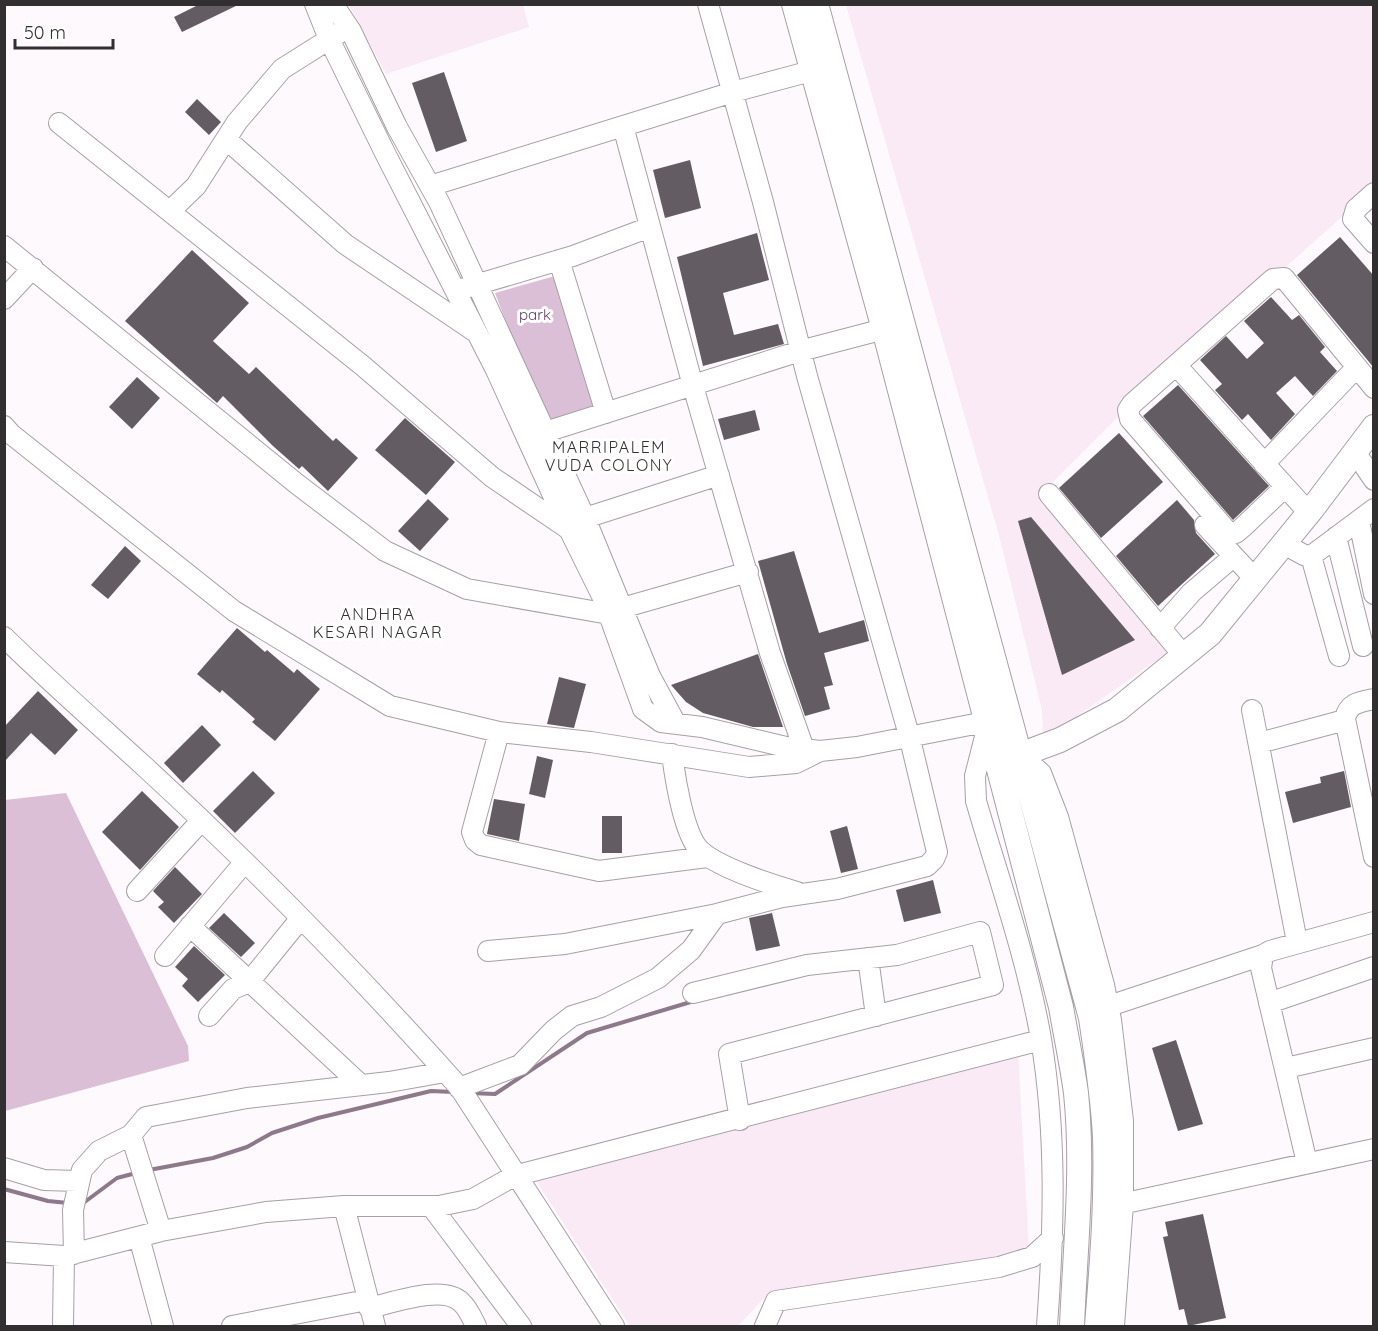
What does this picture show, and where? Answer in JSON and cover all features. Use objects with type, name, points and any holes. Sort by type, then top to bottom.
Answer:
[{"type":"main road","points":[[794,4],[884,329],[1061,1007],[1076,1093],[1079,1214],[1072,1326]]},
{"type":"main road","points":[[816,4],[1091,1018],[1100,1068],[1113,1206],[1097,1326]]},
{"type":"main road","points":[[1020,755],[1060,740],[1117,710],[1210,634],[1309,513],[1374,427]]},
{"type":"street","points":[[315,4],[329,39],[466,288],[537,435],[569,529],[615,611]]},
{"type":"street","points":[[333,4],[349,28],[397,127],[430,186],[466,288],[474,331],[585,518],[643,709],[660,722],[812,750],[857,747],[909,735],[986,725],[975,776],[976,801],[1026,969],[1041,1040],[1051,1118],[1053,1238],[1047,1326]]},
{"type":"street","points":[[488,951],[565,944],[717,914],[802,894],[837,889],[927,866],[934,859],[937,844],[909,735],[800,351],[708,4]]},
{"type":"street","points":[[170,211],[196,186],[237,122],[282,69],[349,28]]},
{"type":"street","points":[[430,186],[733,92],[811,71]]},
{"type":"street","points":[[59,123],[363,366],[492,477],[569,529]]},
{"type":"street","points":[[623,126],[693,386],[770,653],[812,750]]},
{"type":"street","points":[[226,139],[345,244],[474,331]]},
{"type":"street","points":[[1374,193],[1356,209],[1353,219],[1374,243]]},
{"type":"street","points":[[466,288],[559,260],[651,227]]},
{"type":"street","points":[[4,246],[297,484],[385,551],[467,589],[615,611],[748,572]]},
{"type":"street","points":[[559,260],[606,413]]},
{"type":"street","points":[[4,299],[33,268]]},
{"type":"street","points":[[1285,487],[1244,527],[1236,533],[1228,532],[1130,419],[1128,410],[1132,404],[1279,276],[1284,278],[1374,388]]},
{"type":"street","points":[[537,435],[800,351],[884,329]]},
{"type":"street","points":[[1176,365],[1309,513]]},
{"type":"street","points":[[1264,464],[1356,368]]},
{"type":"street","points":[[4,426],[123,525],[243,617],[390,706],[499,732],[672,754],[749,767],[796,763],[812,750]]},
{"type":"street","points":[[1118,426],[1255,579]]},
{"type":"street","points":[[1355,452],[1374,480]]},
{"type":"street","points":[[585,518],[719,475]]},
{"type":"street","points":[[1049,494],[1184,656]]},
{"type":"street","points":[[1284,544],[1304,555],[1311,556],[1366,515]]},
{"type":"street","points":[[1366,515],[1374,594]]},
{"type":"street","points":[[1336,537],[1363,646]]},
{"type":"street","points":[[1160,628],[1192,592],[1233,556]]},
{"type":"street","points":[[1311,556],[1339,656]]},
{"type":"street","points":[[4,637],[201,821],[334,950],[445,1072],[461,1092],[614,1326]]},
{"type":"street","points":[[1374,699],[1353,704],[1347,710],[1345,720],[1374,857]]},
{"type":"street","points":[[1252,710],[1297,942]]},
{"type":"street","points":[[1259,743],[1345,720]]},
{"type":"street","points":[[499,732],[472,832],[475,840],[481,844],[599,871],[707,856]]},
{"type":"street","points":[[672,754],[677,792],[696,845],[707,856],[771,884],[802,894]]},
{"type":"street","points":[[997,763],[1020,755],[1041,773],[1058,817],[1109,1006],[1122,1111],[1113,1206],[1114,1326]]},
{"type":"street","points":[[137,891],[201,821]]},
{"type":"street","points":[[165,956],[244,863]]},
{"type":"street","points":[[461,1092],[520,1065],[554,1030],[573,1017],[601,1007],[658,978],[691,950],[717,914]]},
{"type":"street","points":[[209,1016],[233,989],[249,982],[301,918]]},
{"type":"street","points":[[1109,1006],[1297,942],[1374,922]]},
{"type":"street","points":[[190,926],[361,1085]]},
{"type":"street","points":[[693,993],[807,965],[897,955],[980,932],[993,985],[729,1054],[740,1120]]},
{"type":"street","points":[[1263,955],[1261,968],[1307,1163]]},
{"type":"street","points":[[868,958],[876,1016]]},
{"type":"street","points":[[1269,1003],[1374,967]]},
{"type":"street","points":[[4,1252],[69,1255],[161,1231],[243,1215],[344,1206],[431,1206],[473,1199],[514,1176],[740,1120],[1041,1040]]},
{"type":"street","points":[[1286,1068],[1374,1048]]},
{"type":"street","points":[[63,1326],[75,1196],[82,1170],[91,1158],[131,1135],[146,1117],[247,1098],[361,1085],[445,1072]]},
{"type":"street","points":[[131,1135],[161,1231]]},
{"type":"street","points":[[1113,1206],[1374,1149]]},
{"type":"street","points":[[4,1168],[44,1180],[75,1196]]},
{"type":"street","points":[[344,1206],[370,1311]]},
{"type":"street","points":[[431,1206],[521,1326]]},
{"type":"street","points":[[139,1237],[163,1326]]},
{"type":"street","points":[[768,1325],[776,1301],[999,1267],[1032,1257],[1053,1238]]},
{"type":"street","points":[[232,1326],[370,1311],[435,1293],[451,1295],[461,1301],[476,1326]]},
{"type":"shaded area","points":[[349,5],[523,5],[529,27],[386,74]]},
{"type":"shaded area","points":[[846,5],[1373,5],[1373,189],[1118,417],[1041,494],[1174,648],[1043,740],[1042,710],[999,535]]},
{"type":"shaded area","points":[[1018,1051],[1029,1251],[939,1268],[770,1292],[738,1326],[630,1326],[537,1182]]},
{"type":"green space","name":"park","points":[[555,276],[593,406],[552,419],[546,417],[531,387],[495,293]]},
{"type":"green space","points":[[66,793],[188,1046],[189,1061],[5,1111],[5,800]]},
{"type":"building","points":[[200,4],[240,4],[182,32],[174,17]]},
{"type":"building","points":[[444,72],[467,141],[436,152],[412,83]]},
{"type":"building","points":[[197,99],[221,122],[209,135],[185,112]]},
{"type":"building","points":[[690,160],[701,208],[665,218],[653,170]]},
{"type":"building","points":[[757,233],[769,280],[723,293],[734,335],[778,324],[784,344],[703,366],[677,257]]},
{"type":"building","points":[[1340,237],[1374,276],[1374,368],[1297,275]]},
{"type":"building","points":[[192,250],[249,303],[213,341],[249,374],[256,367],[333,441],[336,438],[358,458],[328,491],[302,466],[299,469],[273,446],[223,396],[217,403],[125,321]]},
{"type":"building","points":[[1271,297],[1292,320],[1299,315],[1325,347],[1320,352],[1337,371],[1313,396],[1295,376],[1276,393],[1295,414],[1271,440],[1248,414],[1242,420],[1215,390],[1222,384],[1200,360],[1226,336],[1247,359],[1264,343],[1244,321]]},
{"type":"building","points":[[137,377],[160,398],[132,429],[109,407]]},
{"type":"building","points":[[1178,385],[1269,486],[1233,520],[1143,416]]},
{"type":"building","points":[[755,410],[760,430],[724,440],[718,419]]},
{"type":"building","points":[[405,418],[455,462],[426,495],[375,450]]},
{"type":"building","points":[[1119,433],[1163,482],[1101,538],[1059,488]]},
{"type":"building","points":[[428,499],[449,519],[420,551],[398,531]]},
{"type":"building","points":[[1177,500],[1194,520],[1196,533],[1215,554],[1158,606],[1116,556]]},
{"type":"building","points":[[1031,517],[1135,640],[1062,675],[1018,521]]},
{"type":"building","points":[[125,546],[141,561],[108,599],[91,585]]},
{"type":"building","points":[[794,551],[819,633],[864,620],[869,641],[824,653],[833,685],[824,687],[830,709],[805,716],[787,664],[758,561]]},
{"type":"building","points":[[237,628],[265,652],[267,650],[294,673],[297,669],[320,689],[275,741],[252,722],[255,719],[222,690],[220,693],[197,674]]},
{"type":"building","points":[[758,654],[783,727],[753,727],[703,713],[686,702],[671,685]]},
{"type":"building","points":[[559,677],[586,684],[574,728],[547,724]]},
{"type":"building","points":[[38,691],[78,730],[55,755],[31,733],[4,762],[4,727]]},
{"type":"building","points":[[202,725],[221,745],[183,783],[164,763]]},
{"type":"building","points":[[537,756],[553,760],[545,798],[529,794]]},
{"type":"building","points":[[253,771],[275,793],[235,833],[213,811]]},
{"type":"building","points":[[1344,771],[1351,807],[1293,823],[1285,792],[1321,783],[1320,777]]},
{"type":"building","points":[[142,791],[179,827],[140,870],[102,832]]},
{"type":"building","points":[[494,799],[525,804],[519,841],[487,834]]},
{"type":"building","points":[[602,816],[622,816],[622,853],[602,853]]},
{"type":"building","points":[[847,826],[858,869],[841,873],[830,831]]},
{"type":"building","points":[[175,867],[202,894],[174,923],[158,907],[164,902],[153,891]]},
{"type":"building","points":[[933,880],[941,913],[904,922],[896,890]]},
{"type":"building","points":[[224,913],[255,943],[241,957],[209,928]]},
{"type":"building","points":[[772,913],[780,946],[756,951],[749,918]]},
{"type":"building","points":[[194,946],[225,975],[198,1002],[182,986],[188,979],[175,967]]},
{"type":"building","points":[[1176,1040],[1203,1124],[1178,1131],[1152,1048]]},
{"type":"building","points":[[1203,1214],[1226,1318],[1188,1326],[1184,1309],[1179,1310],[1163,1237],[1168,1236],[1165,1222]]},
{"type":"waterway","points":[[470,1093],[495,1094],[587,1033],[694,1001]]},
{"type":"waterway","points":[[149,1170],[213,1158],[247,1147],[272,1133],[318,1118],[431,1091],[453,1092]]},
{"type":"waterway","points":[[82,1204],[117,1178],[136,1173]]},
{"type":"waterway","points":[[4,1189],[48,1201],[68,1203]]},
{"type":"district","name":"MARRIPALEM VUDA COLONY","points":[[609,456]]},
{"type":"district","name":"ANDHRA KESARI NAGAR","points":[[378,623]]}]
